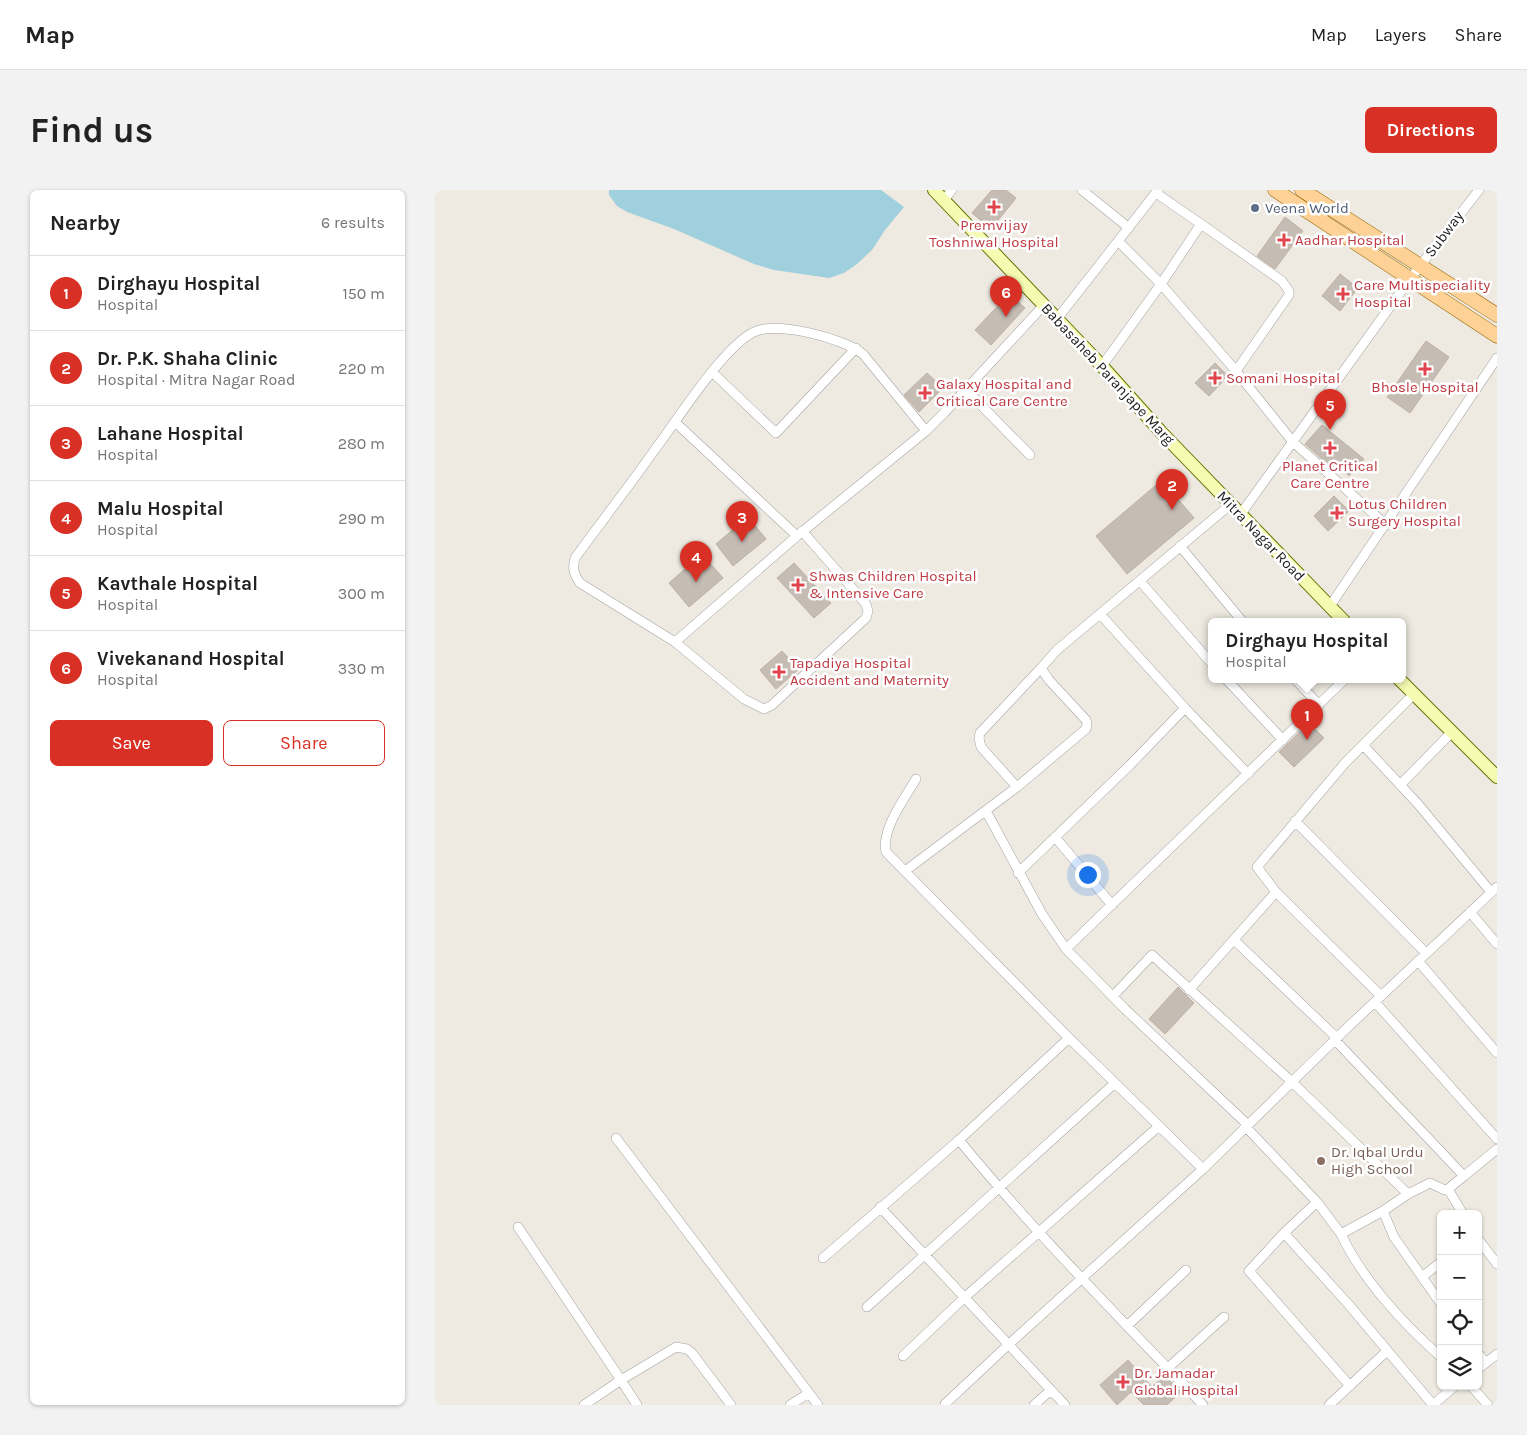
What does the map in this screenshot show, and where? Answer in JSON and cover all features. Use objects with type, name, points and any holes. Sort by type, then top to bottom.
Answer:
[{"type":"main road","points":[[1275,190],[1497,336]]},
{"type":"main road","points":[[1302,190],[1497,315]]},
{"type":"street","name":"Babasaheb Paranjape Marg","points":[[934,190],[948,195],[1057,319],[1179,451]]},
{"type":"street","points":[[1082,190],[1129,228]]},
{"type":"street","name":"Subway","points":[[1241,515],[1410,279],[1479,190]]},
{"type":"street","points":[[1057,319],[1157,191],[1287,286],[1289,295],[1236,371]]},
{"type":"street","points":[[1102,366],[1161,284],[1201,224]]},
{"type":"street","points":[[1118,241],[1161,284],[1236,371],[1293,442],[1386,525]]},
{"type":"street","points":[[675,642],[800,534],[926,431],[1045,305]]},
{"type":"street","points":[[675,422],[800,534],[866,604],[868,611],[866,618],[772,705],[764,709],[744,699],[675,642],[580,583],[574,574],[575,558],[675,422],[712,372],[743,338],[756,331],[777,329],[816,334],[856,348],[926,431]]},
{"type":"street","points":[[712,372],[777,433],[856,348]]},
{"type":"street","points":[[1330,606],[1497,358]]},
{"type":"street","points":[[966,390],[1030,455]]},
{"type":"street","name":"Mitra Nagar Road","points":[[1179,451],[1341,618]]},
{"type":"street","points":[[1017,787],[981,747],[980,733],[1057,650],[1231,504]]},
{"type":"street","points":[[1180,546],[1240,618]]},
{"type":"street","points":[[1140,581],[1208,659]]},
{"type":"street","points":[[1101,614],[1185,708],[1248,774]]},
{"type":"street","points":[[905,872],[1017,787],[1087,729],[1086,720],[1049,680],[1041,668]]},
{"type":"street","points":[[1230,683],[1283,740]]},
{"type":"street","points":[[1299,683],[1319,705]]},
{"type":"street","points":[[1066,949],[1341,683]]},
{"type":"street","points":[[1403,683],[1497,777]]},
{"type":"street","points":[[1414,694],[1345,763],[1257,867],[1276,892],[1378,999],[1497,1139]]},
{"type":"street","points":[[1018,873],[1130,765],[1185,708]]},
{"type":"street","points":[[1400,785],[1452,732]]},
{"type":"street","points":[[945,1404],[1203,1169],[1494,889],[1363,745]]},
{"type":"street","points":[[916,779],[900,805],[885,838],[886,852],[1069,1038],[1203,1169]]},
{"type":"street","points":[[985,811],[1042,914],[1066,949],[1247,1126],[1317,1202],[1341,1234],[1362,1273],[1411,1328],[1437,1353]]},
{"type":"street","points":[[1295,821],[1426,953]]},
{"type":"street","points":[[1055,837],[1113,905]]},
{"type":"street","points":[[1189,990],[1276,892]]},
{"type":"street","points":[[1470,912],[1497,944]]},
{"type":"street","points":[[1233,940],[1336,1039],[1464,1176]]},
{"type":"street","points":[[1113,996],[1152,955],[1292,1082],[1407,1194]]},
{"type":"street","points":[[1418,961],[1497,1053]]},
{"type":"street","points":[[823,1258],[959,1140],[1069,1038]]},
{"type":"street","points":[[867,1307],[1115,1082]]},
{"type":"street","points":[[903,1356],[964,1298],[1039,1234],[1159,1126]]},
{"type":"street","points":[[616,1138],[818,1405]]},
{"type":"street","points":[[959,1140],[1039,1234],[1203,1405]]},
{"type":"street","points":[[1341,1234],[1383,1211],[1407,1194],[1430,1183],[1441,1189],[1448,1189],[1497,1149]]},
{"type":"street","points":[[1448,1189],[1461,1210]]},
{"type":"street","points":[[1317,1202],[1249,1271],[1350,1386]]},
{"type":"street","points":[[880,1207],[1065,1405]]},
{"type":"street","points":[[1383,1211],[1395,1237],[1438,1300]]},
{"type":"street","points":[[518,1227],[637,1405]]},
{"type":"street","points":[[1284,1234],[1433,1405],[1450,1390]]},
{"type":"street","points":[[1482,1243],[1495,1258]]},
{"type":"street","points":[[1422,1278],[1437,1265]]},
{"type":"street","points":[[1127,1326],[1185,1270]]},
{"type":"street","points":[[1168,1368],[1223,1317]]},
{"type":"street","points":[[584,1405],[676,1347],[681,1347],[692,1353],[731,1405]]},
{"type":"street","points":[[1329,1405],[1387,1351]]},
{"type":"street","points":[[1482,1366],[1497,1354]]},
{"type":"street","points":[[1034,1405],[1051,1390]]},
{"type":"street","points":[[1475,1390],[1488,1405]]},
{"type":"street","points":[[790,1405],[809,1393]]},
{"type":"water","points":[[609,190],[881,190],[904,207],[885,230],[872,250],[844,273],[829,278],[774,270],[754,264],[674,229],[627,212],[617,206],[609,195]]},
{"type":"building","points":[[992,190],[1006,190],[1016,198],[991,229],[972,213]]},
{"type":"building","points":[[1285,217],[1303,231],[1275,269],[1257,256]]},
{"type":"building","points":[[1340,274],[1358,288],[1340,311],[1322,296]]},
{"type":"building","points":[[1009,294],[1025,308],[991,345],[975,330]]},
{"type":"building","points":[[1426,341],[1449,357],[1410,413],[1387,397]]},
{"type":"building","points":[[1215,363],[1228,376],[1209,396],[1195,383]]},
{"type":"building","points":[[927,373],[943,388],[919,412],[904,395]]},
{"type":"building","points":[[1322,425],[1364,459],[1349,476],[1336,464],[1332,468],[1305,444]]},
{"type":"building","points":[[1162,480],[1194,518],[1127,574],[1096,536]]},
{"type":"building","points":[[1334,496],[1349,511],[1328,531],[1314,516]]},
{"type":"building","points":[[748,517],[766,539],[733,566],[716,544]]},
{"type":"building","points":[[702,554],[723,578],[689,607],[669,583]]},
{"type":"building","points":[[794,563],[831,603],[814,618],[777,578]]},
{"type":"building","points":[[782,651],[799,669],[776,689],[760,670]]},
{"type":"building","points":[[1309,723],[1324,738],[1294,767],[1279,752]]},
{"type":"building","points":[[1178,987],[1194,1003],[1165,1034],[1149,1019]]},
{"type":"building","points":[[1128,1360],[1152,1387],[1164,1375],[1181,1392],[1167,1405],[1144,1405],[1131,1392],[1117,1405],[1100,1385]]},
{"type":"place","name":"Premvijay Toshniwal Hospital","points":[[994,207]]},
{"type":"place","name":"Veena World","points":[[1255,208]]},
{"type":"place","name":"Aadhar Hospital","points":[[1284,240]]},
{"type":"place","name":"Care Multispeciality Hospital","points":[[1343,294]]},
{"type":"place","name":"Vivekanand Hospital","points":[[1006,317]]},
{"type":"place","name":"Bhosle Hospital","points":[[1425,369]]},
{"type":"place","name":"Somani Hospital","points":[[1215,378]]},
{"type":"place","name":"Galaxy Hospital and Critical Care Centre","points":[[925,393]]},
{"type":"place","name":"Kavthale Hospital","points":[[1330,430]]},
{"type":"place","name":"Planet Critical Care Centre","points":[[1330,448]]},
{"type":"place","name":"Dr. P.K. Shaha Clinic","points":[[1172,510]]},
{"type":"place","name":"Lotus Children Surgery Hospital","points":[[1337,513]]},
{"type":"place","name":"Lahane Hospital","points":[[742,542]]},
{"type":"place","name":"Malu Hospital","points":[[696,582]]},
{"type":"place","name":"Shwas Children Hospital & Intensive Care","points":[[798,585]]},
{"type":"place","name":"Tapadiya Hospital Accident and Maternity","points":[[779,672]]},
{"type":"place","name":"Dirghayu Hospital","points":[[1307,740]]},
{"type":"place","name":"Dr. Iqbal Urdu High School","points":[[1321,1161]]},
{"type":"place","name":"Dr. Jamadar Global Hospital","points":[[1123,1382]]}]
